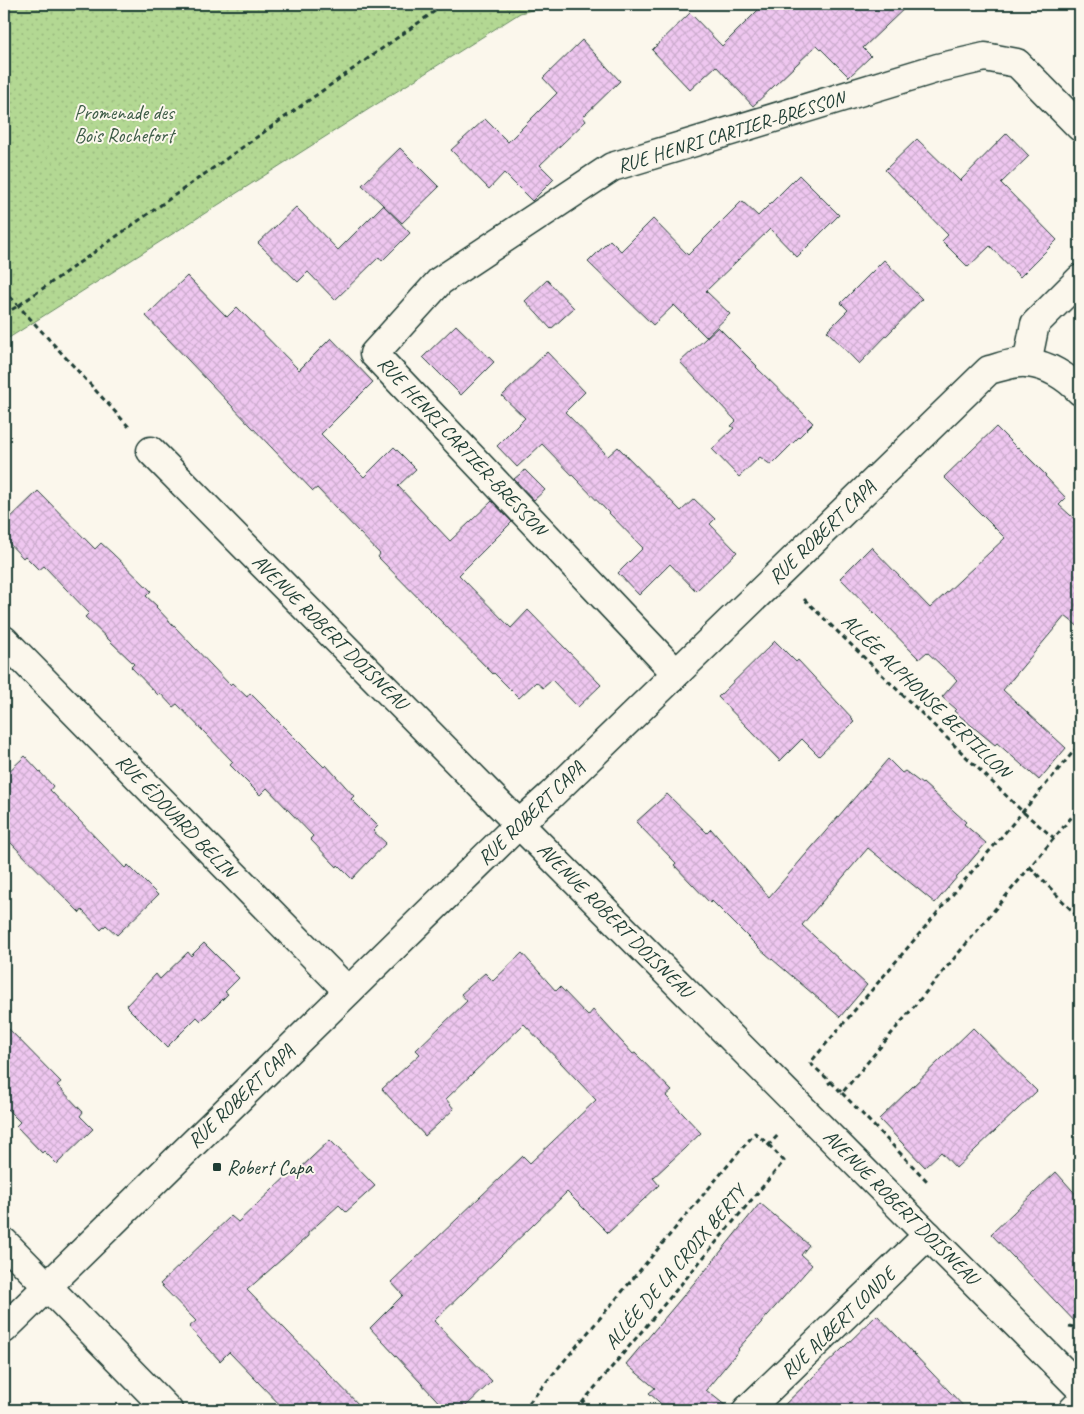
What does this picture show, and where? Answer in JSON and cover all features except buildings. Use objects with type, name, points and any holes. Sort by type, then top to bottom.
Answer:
[{"type":"street","name":"RUE HENRI CARTIER-BRESSON","points":[[676,674],[374,354],[440,281],[612,167],[938,68],[985,57],[1017,63],[1080,127]]},
{"type":"street","points":[[1028,363],[1035,324],[1080,279]]},
{"type":"street","name":"RUE ROBERT CAPA","points":[[4,1329],[519,824],[989,370],[1008,365],[1028,363],[1050,369],[1073,383],[1080,391]]},
{"type":"street","name":"AVENUE ROBERT DOISNEAU","points":[[151,451],[1080,1388]]},
{"type":"street","name":"RUE ÉDOUARD BELIN","points":[[4,640],[348,991]]},
{"type":"street","name":"RUE ALBERT LONDE","points":[[747,1410],[928,1235]]},
{"type":"street","points":[[4,1242],[168,1410]]},
{"type":"street","points":[[1073,1410],[1080,1403]]},
{"type":"path","points":[[4,314],[18,306],[445,4]]},
{"type":"path","points":[[4,290],[151,451]]},
{"type":"path","name":"ALLÉE ALPHONSE BERTILLON","points":[[779,574],[1023,812],[1054,838]]},
{"type":"path","points":[[1023,812],[1080,744]]},
{"type":"path","points":[[831,1082],[842,1093],[1080,806]]},
{"type":"path","points":[[1030,867],[1080,919]]},
{"type":"path","name":"ALLÉE DE LA CROIX BERTY","points":[[576,1410],[784,1160],[769,1145]]},
{"type":"green space","name":"Promenade des Bois Rochefort","points":[[4,4],[556,4],[520,13],[4,341]]},
{"type":"place","name":"Robert Capa","points":[[217,1167]]}]
